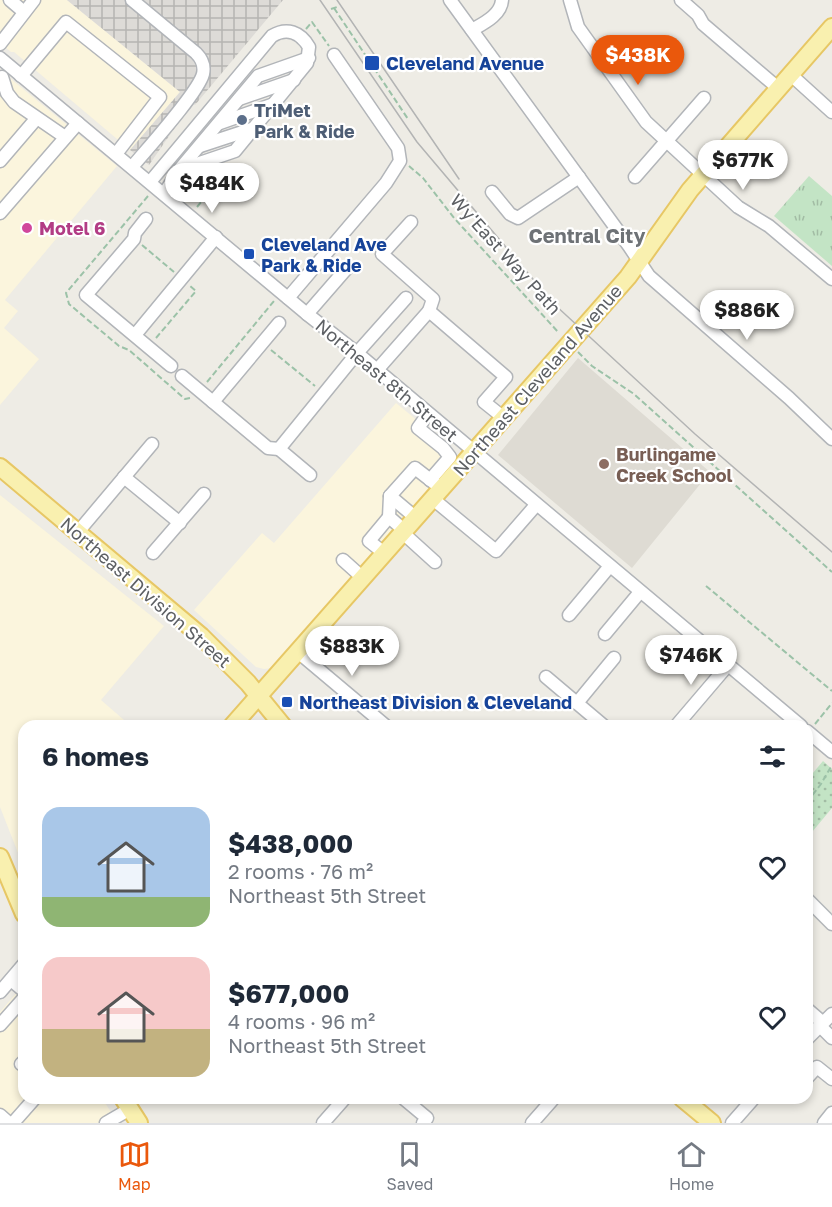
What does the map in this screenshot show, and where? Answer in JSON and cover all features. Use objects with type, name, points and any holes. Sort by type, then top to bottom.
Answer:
[{"type":"main road","name":"Northeast Cleveland Avenue","points":[[237,720],[408,527],[435,489],[474,453],[640,263],[702,175],[832,27]]},
{"type":"main road","name":"Northeast Division Street","points":[[0,467],[201,636],[233,667],[278,720]]},
{"type":"main road","points":[[0,857],[18,900]]},
{"type":"main road","points":[[689,1104],[712,1123]]},
{"type":"street","points":[[10,0],[24,12]]},
{"type":"street","points":[[0,44],[34,0]]},
{"type":"street","points":[[132,0],[196,53],[201,59],[204,72],[195,89],[132,167]]},
{"type":"street","points":[[450,0],[649,276],[789,398],[832,439]]},
{"type":"street","points":[[471,30],[489,20],[502,6],[502,0]]},
{"type":"street","points":[[570,0],[578,27],[640,115],[666,142],[738,207],[789,241],[832,279]]},
{"type":"street","points":[[681,0],[698,15],[703,24],[778,88]]},
{"type":"street","points":[[65,137],[14,102],[1,77],[16,72],[66,22],[160,97],[116,154]]},
{"type":"street","points":[[150,182],[272,36],[285,31],[296,32],[309,46],[307,63],[236,151],[179,170]]},
{"type":"street","points":[[288,298],[398,166],[400,155],[388,134],[334,55]]},
{"type":"street","name":"Northeast 8th Street","points":[[0,58],[357,353],[793,720]]},
{"type":"street","points":[[165,194],[179,170],[258,76],[307,63]]},
{"type":"street","points":[[790,74],[832,112]]},
{"type":"street","points":[[238,100],[294,80]]},
{"type":"street","points":[[229,111],[284,92]]},
{"type":"street","points":[[634,177],[704,98]]},
{"type":"street","points":[[219,123],[274,104]]},
{"type":"street","points":[[209,135],[265,116]]},
{"type":"street","points":[[0,161],[36,119]]},
{"type":"street","points":[[0,213],[78,123]]},
{"type":"street","points":[[199,147],[255,128]]},
{"type":"street","points":[[189,159],[245,139]]},
{"type":"street","points":[[492,192],[510,214],[518,218],[579,177]]},
{"type":"street","points":[[146,219],[135,233],[134,239],[87,295],[171,366]]},
{"type":"street","points":[[377,370],[429,311],[433,299],[382,254],[411,222]]},
{"type":"street","points":[[135,335],[216,237]]},
{"type":"street","points":[[308,314],[347,268]]},
{"type":"street","points":[[279,449],[357,353],[406,298]]},
{"type":"street","points":[[429,311],[506,377],[484,402],[504,418]]},
{"type":"street","points":[[213,402],[279,323]]},
{"type":"street","points":[[182,376],[268,448],[279,449],[310,475]]},
{"type":"street","points":[[428,414],[418,428],[443,448],[450,457],[435,489]]},
{"type":"street","points":[[78,532],[152,444]]},
{"type":"street","points":[[384,554],[369,541],[389,517],[390,496],[415,468],[496,551],[536,505]]},
{"type":"street","points":[[124,477],[180,523]]},
{"type":"street","points":[[153,553],[204,494]]},
{"type":"street","points":[[390,496],[408,527],[435,562]]},
{"type":"street","points":[[389,517],[408,527]]},
{"type":"street","points":[[343,560],[363,578]]},
{"type":"street","points":[[569,615],[610,566]]},
{"type":"street","points":[[605,634],[640,592]]},
{"type":"street","points":[[298,651],[379,720]]},
{"type":"street","points":[[577,703],[614,658]]},
{"type":"street","points":[[681,720],[728,665]]},
{"type":"street","points":[[546,678],[597,720]]},
{"type":"street","name":"Northeast 8th Street","points":[[813,737],[832,752]]},
{"type":"street","points":[[813,904],[831,921]]},
{"type":"street","points":[[0,992],[18,971]]},
{"type":"street","points":[[11,980],[18,986]]},
{"type":"street","points":[[0,1024],[18,1004]]},
{"type":"street","points":[[813,1033],[832,1014]]},
{"type":"street","points":[[813,1015],[832,1038]]},
{"type":"street","points":[[813,1071],[817,1066],[832,1079]]},
{"type":"street","points":[[0,1115],[11,1123],[29,1104]]},
{"type":"street","points":[[324,1123],[340,1104]]},
{"type":"street","points":[[410,1104],[427,1118],[423,1123]]},
{"type":"street","points":[[532,1123],[549,1104]]},
{"type":"street","points":[[732,1123],[749,1104]]},
{"type":"street","points":[[106,1123],[131,1110]]},
{"type":"street","points":[[824,1123],[832,1113]]},
{"type":"path","points":[[334,8],[408,118]]},
{"type":"path","points":[[312,22],[334,55]]},
{"type":"path","name":"Wy'East Way Path","points":[[404,162],[423,178],[454,218],[548,322],[592,366],[634,394],[832,572]]},
{"type":"path","points":[[263,343],[324,394]]},
{"type":"path","points":[[706,586],[832,691]]},
{"type":"path","points":[[813,723],[832,703]]},
{"type":"path","points":[[813,795],[832,765]]},
{"type":"shaded area","points":[[0,0],[67,0],[180,92],[130,150],[14,52],[0,43]]},
{"type":"shaded area","points":[[67,0],[283,0],[195,105],[192,103],[149,165],[130,150],[180,92]]},
{"type":"shaded area","points":[[0,70],[117,166],[5,300],[18,311],[4,328],[39,359],[0,405]]},
{"type":"shaded area","name":"Burlingame Creek School","points":[[578,358],[710,472],[632,568],[498,455]]},
{"type":"shaded area","points":[[396,403],[451,448],[454,454],[439,477],[272,668],[256,667],[194,610],[262,533],[274,543]]},
{"type":"shaded area","points":[[0,495],[164,626],[101,700],[124,720],[18,720],[18,853],[0,807]]},
{"type":"shaded area","points":[[18,991],[18,1104],[106,1104],[118,1123],[0,1123],[0,1012]]},
{"type":"green space","points":[[809,176],[832,196],[832,266],[774,216]]},
{"type":"green space","points":[[823,761],[832,769],[832,808],[813,831],[813,773]]},
{"type":"tram line","points":[[320,0],[417,142],[554,304],[695,434],[832,552]]},
{"type":"tram line","points":[[337,0],[459,179]]},
{"type":"place","name":"Cleveland Avenue","points":[[372,63]]},
{"type":"place","name":"TriMet Park & Ride","points":[[242,120]]},
{"type":"place","name":"Motel 6","points":[[27,228]]},
{"type":"place","name":"Cleveland Ave Park & Ride","points":[[249,254]]},
{"type":"place","name":"Burlingame Creek School","points":[[604,464]]},
{"type":"place","name":"Northeast Division & Cleveland","points":[[287,702]]},
{"type":"district","name":"Central City","points":[[587,235]]}]
